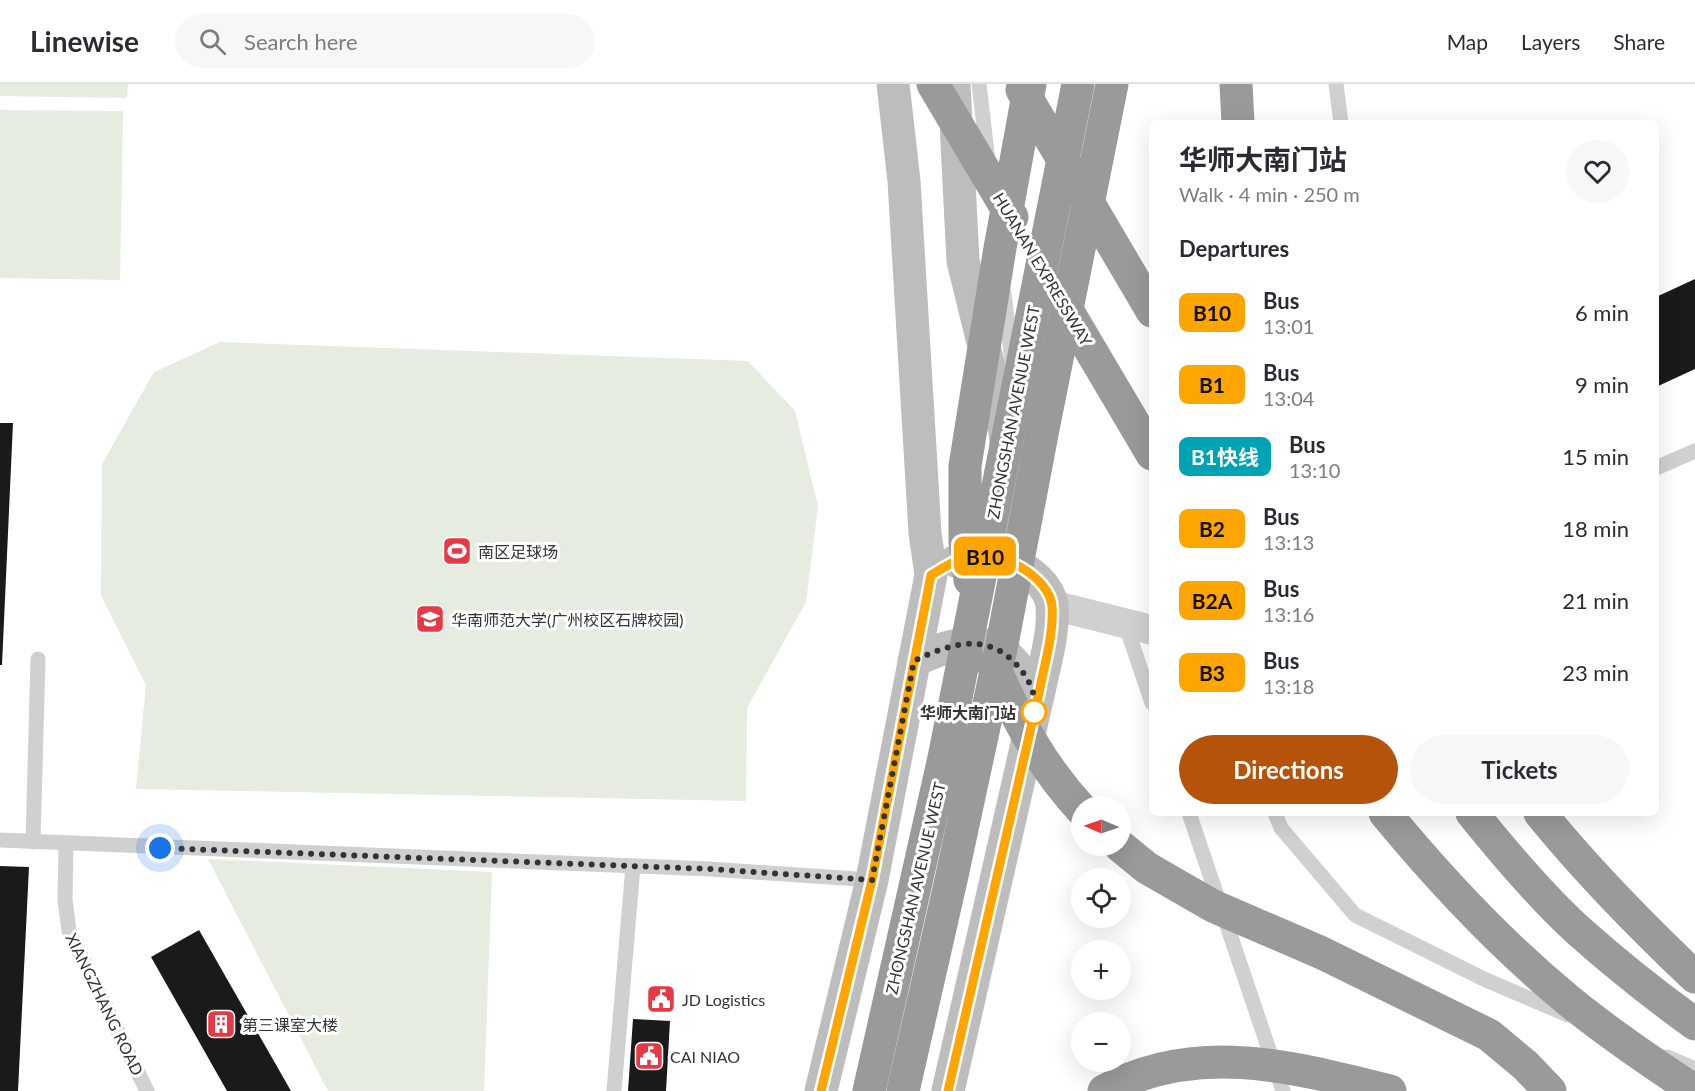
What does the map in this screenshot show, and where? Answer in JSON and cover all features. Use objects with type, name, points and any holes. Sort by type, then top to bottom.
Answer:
[{"type":"highway","name":"HUANAN EXPRESSWAY","points":[[933,84],[1149,449]]},
{"type":"highway","points":[[1018,84],[1149,306]]},
{"type":"highway","points":[[1030,84],[1000,248],[965,466],[965,542],[970,581],[990,657],[1020,724],[1040,759],[1071,797]]},
{"type":"highway","name":"ZHONGSHAN AVENUE WEST","points":[[869,1091],[944,758],[1078,84]]},
{"type":"highway","name":"ZHONGSHAN AVENUE WEST","points":[[903,1091],[1001,650],[1042,429],[1112,84]]},
{"type":"highway","points":[[1236,84],[1238,120]]},
{"type":"highway","points":[[1388,816],[1443,882],[1510,950],[1569,1001],[1630,1047],[1695,1091]]},
{"type":"highway","points":[[1475,816],[1536,887],[1579,931],[1641,985],[1695,1024]]},
{"type":"highway","points":[[1542,816],[1582,865],[1695,977]]},
{"type":"highway","points":[[1131,855],[1147,868],[1213,906],[1322,953],[1489,1035],[1525,1065],[1550,1091]]},
{"type":"highway","points":[[1104,1091],[1143,1072],[1174,1065],[1203,1062],[1268,1064],[1305,1070],[1390,1091]]},
{"type":"main road","points":[[821,1091],[872,880],[931,575],[925,534],[905,193],[893,84]]},
{"type":"main road","points":[[948,1091],[1049,644],[1034,582],[1013,527],[1005,432],[963,261],[954,84]]},
{"type":"main road","points":[[931,575],[963,557],[975,554],[1034,582]]},
{"type":"main road","points":[[914,661],[937,650],[957,645],[976,642],[988,645],[1016,663],[1028,680],[1036,703]]},
{"type":"street","points":[[1034,582],[1138,626]]},
{"type":"lane","points":[[979,84],[1022,443],[1034,582]]},
{"type":"lane","points":[[1336,84],[1341,120]]},
{"type":"lane","points":[[1659,467],[1695,451]]},
{"type":"lane","points":[[1138,626],[1149,686]]},
{"type":"lane","points":[[33,842],[38,659]]},
{"type":"lane","points":[[1190,816],[1283,1091]]},
{"type":"lane","points":[[1276,816],[1281,828],[1355,915],[1486,980],[1695,1069]]},
{"type":"lane","points":[[0,840],[771,872],[872,880]]},
{"type":"lane","name":"XIANGZHANG ROAD","points":[[66,844],[65,900],[69,931],[147,1091]]},
{"type":"lane","points":[[614,1091],[633,866]]},
{"type":"shaded area","points":[[0,84],[128,84],[127,98],[0,96]]},
{"type":"shaded area","points":[[0,110],[123,111],[120,280],[0,278]]},
{"type":"shaded area","name":"南区足球场","points":[[220,342],[748,361],[795,411],[818,506],[806,602],[747,708],[746,801],[136,789],[146,685],[101,595],[102,464],[154,372]]},
{"type":"shaded area","points":[[208,859],[492,872],[484,1091],[328,1091]]},
{"type":"building","points":[[1695,279],[1695,369],[1659,386],[1659,296]]},
{"type":"building","points":[[0,423],[13,423],[2,665],[0,665]]},
{"type":"building","points":[[0,866],[29,867],[18,1091],[0,1091]]},
{"type":"building","name":"第三课室大楼","points":[[199,930],[291,1091],[227,1091],[151,957]]},
{"type":"building","name":"CAI NIAO","points":[[633,1019],[670,1021],[666,1091],[628,1091]]},
{"type":"bus line","name":"B10","points":[[821,1091],[872,880],[931,575],[963,557],[975,554],[1011,563],[1038,579],[1048,592],[1052,604],[1052,623],[1040,688],[948,1091]]},
{"type":"place","name":"南区足球场","points":[[457,551]]},
{"type":"place","name":"华南师范大学(广州校区石牌校园)","points":[[430,619]]},
{"type":"place","name":"华师大南门站","points":[[1034,712]]},
{"type":"place","name":"JD Logistics","points":[[661,999]]},
{"type":"place","name":"第三课室大楼","points":[[221,1024]]},
{"type":"place","name":"CAI NIAO","points":[[649,1056]]},
{"type":"route","points":[[160,848],[710,869],[872,880],[914,661],[937,650],[957,645],[976,642],[988,645],[1016,663],[1028,680],[1036,703],[1034,712]]}]
